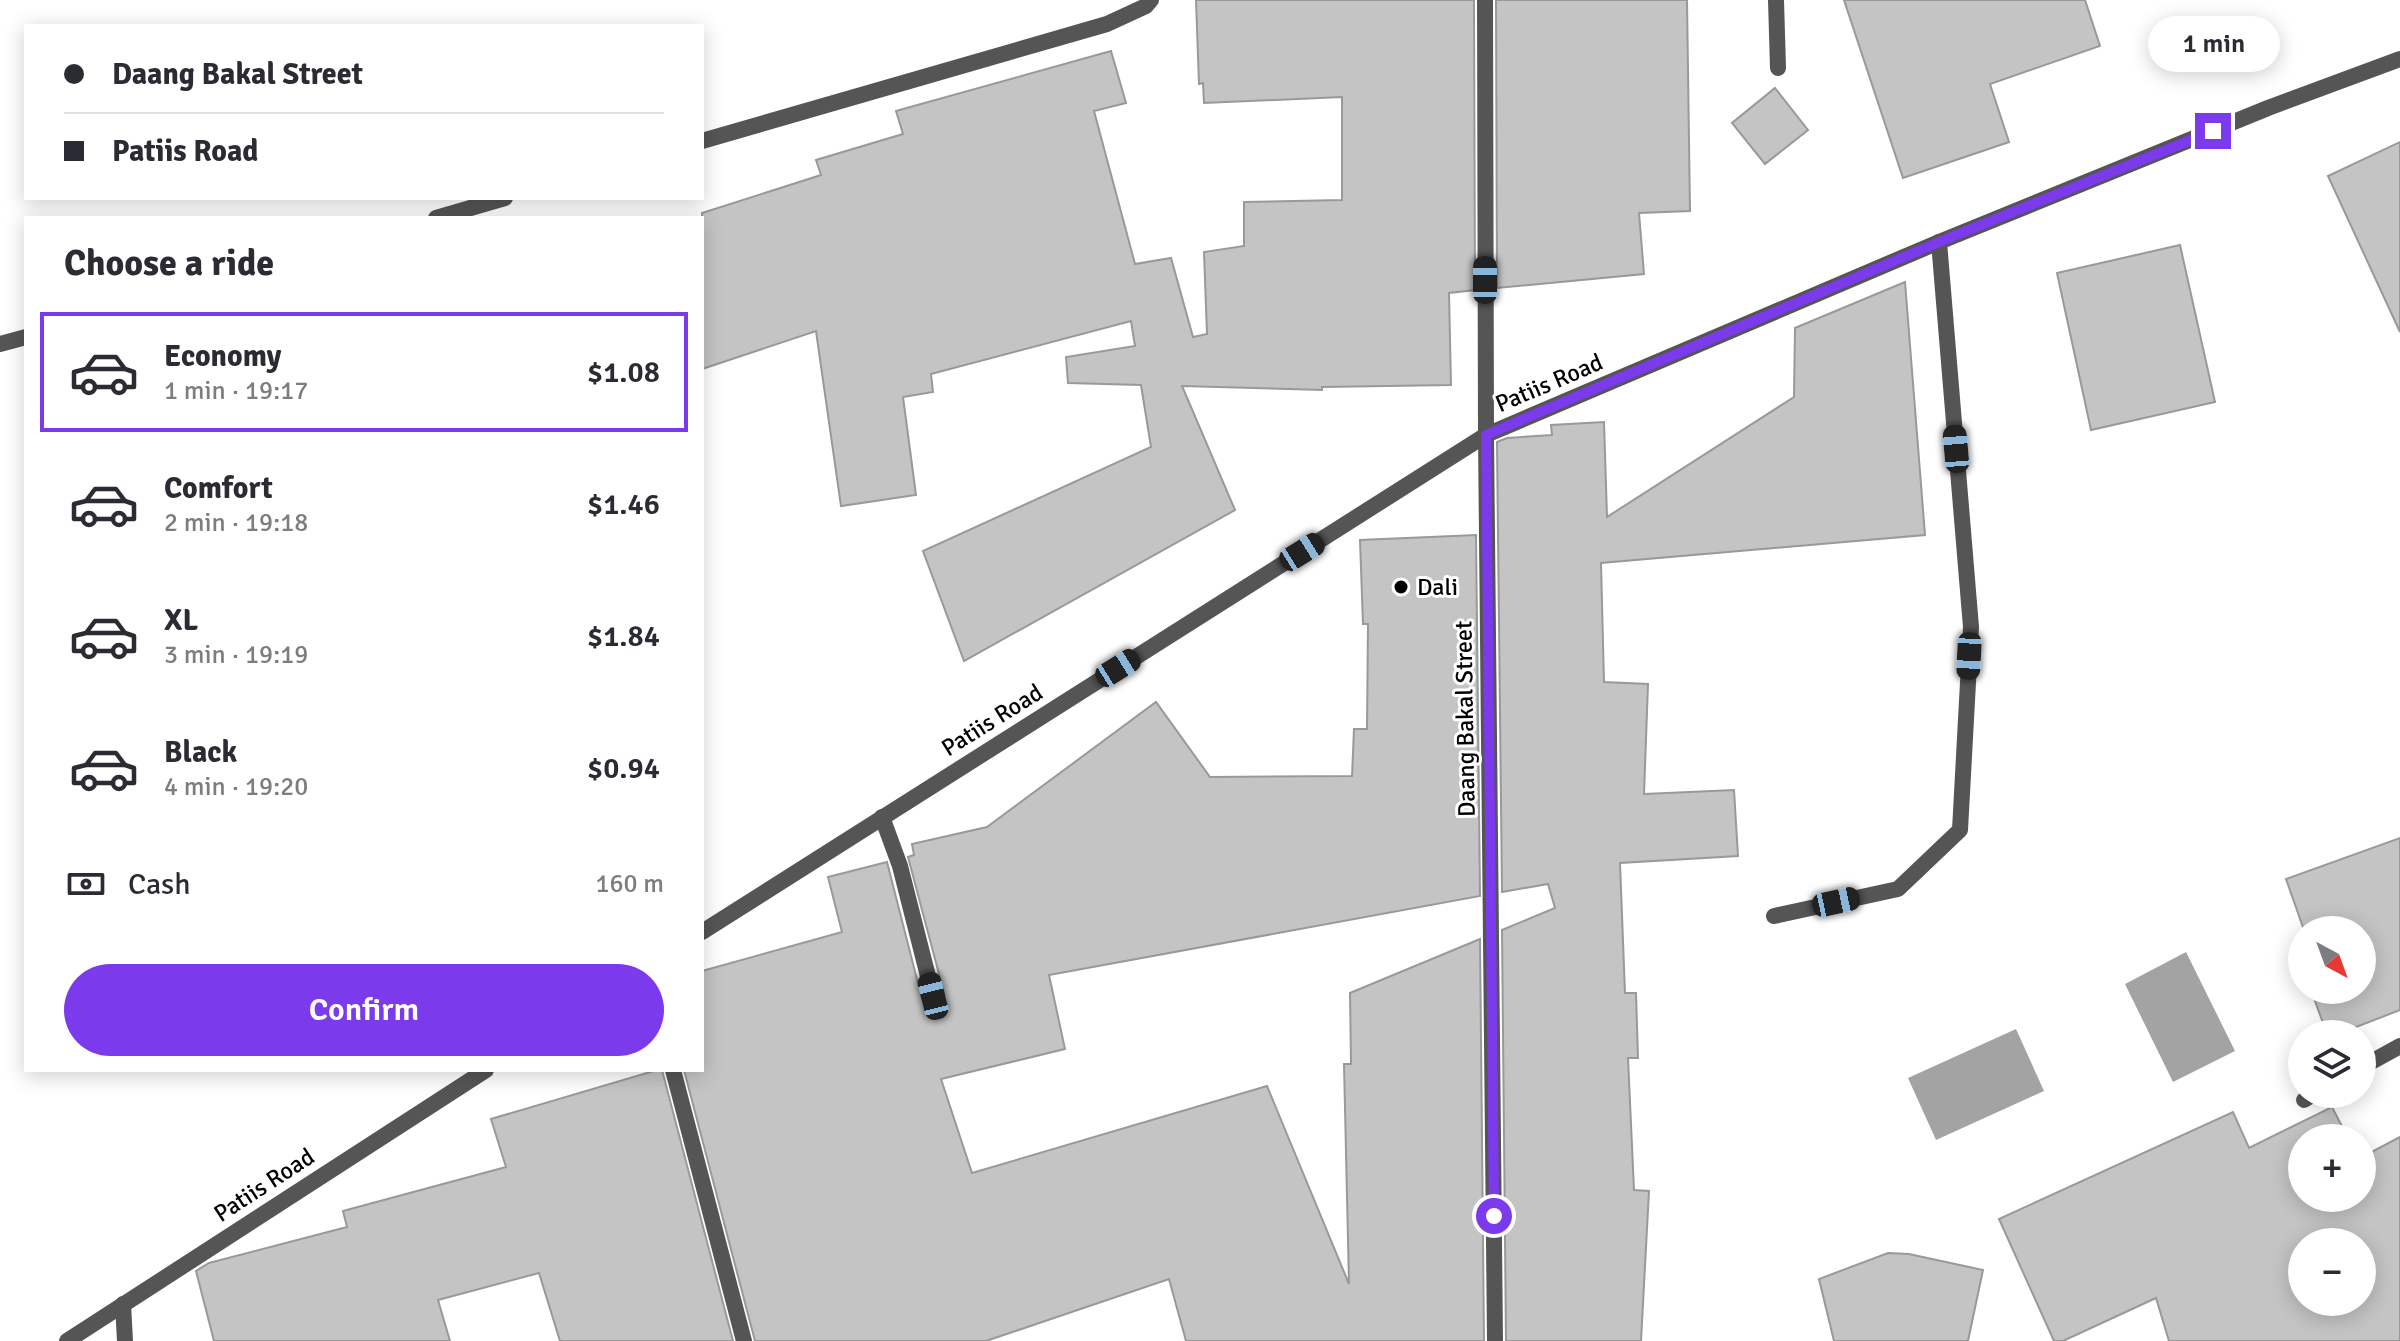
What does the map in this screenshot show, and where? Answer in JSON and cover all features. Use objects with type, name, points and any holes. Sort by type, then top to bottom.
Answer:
[{"type":"street","points":[[704,140],[1107,24],[1146,6],[1151,0]]},
{"type":"street","name":"Daang Bakal Street","points":[[1485,0],[1495,1341]]},
{"type":"street","points":[[1776,0],[1778,68]]},
{"type":"street","name":"Patiis Road","points":[[704,931],[1486,435],[1939,242],[2268,108],[2400,59]]},
{"type":"street","points":[[443,216],[498,200]]},
{"type":"street","points":[[1774,916],[1898,889],[1960,830],[1971,627],[1939,242]]},
{"type":"street","points":[[0,344],[24,338]]},
{"type":"street","points":[[882,817],[900,866],[933,996]]},
{"type":"street","points":[[2376,1059],[2400,1046]]},
{"type":"street","name":"Patiis Road","points":[[67,1341],[483,1072]]},
{"type":"street","points":[[674,1072],[744,1341]]},
{"type":"street","points":[[123,1304],[125,1341]]},
{"type":"shaded area","points":[[2186,952],[2235,1051],[2173,1082],[2125,984]]},
{"type":"shaded area","points":[[2016,1029],[2044,1091],[1936,1140],[1908,1078]]},
{"type":"building","points":[[1196,0],[1474,0],[1475,290],[1449,293],[1451,385],[1322,387],[1322,390],[1182,386],[1235,510],[964,661],[923,551],[1151,447],[1141,385],[1068,383],[1066,357],[1135,346],[1131,321],[931,374],[933,392],[903,397],[916,495],[841,506],[816,331],[704,368],[702,213],[821,175],[816,160],[903,134],[896,111],[1111,51],[1126,103],[1094,111],[1135,264],[1171,258],[1193,337],[1207,334],[1204,252],[1244,246],[1244,202],[1342,200],[1342,97],[1204,103],[1203,83],[1199,84]]},
{"type":"building","points":[[1496,0],[1687,0],[1690,211],[1639,213],[1644,274],[1497,288]]},
{"type":"building","points":[[1844,0],[2085,0],[2100,46],[1990,84],[2009,142],[1903,178]]},
{"type":"building","points":[[1775,88],[1808,130],[1765,164],[1732,123]]},
{"type":"building","points":[[2400,142],[2400,332],[2328,176]]},
{"type":"building","points":[[2180,245],[2215,402],[2091,430],[2057,273]]},
{"type":"building","points":[[1905,282],[1925,535],[1601,563],[1604,682],[1648,684],[1644,794],[1734,790],[1738,856],[1620,863],[1625,993],[1636,993],[1638,1058],[1628,1058],[1634,1190],[1649,1191],[1641,1341],[1506,1341],[1502,930],[1555,908],[1548,884],[1502,892],[1497,442],[1507,438],[1552,435],[1551,425],[1604,422],[1607,517],[1794,397],[1795,328]]},
{"type":"building","points":[[1476,535],[1480,896],[1049,975],[1065,1049],[941,1079],[972,1173],[1267,1086],[1349,1284],[1344,1064],[1351,1064],[1350,993],[1480,939],[1484,1341],[1186,1341],[1169,1279],[986,1341],[755,1341],[685,1072],[704,1072],[704,970],[842,932],[828,877],[887,862],[922,999],[929,1006],[940,1004],[944,993],[908,857],[914,855],[912,844],[987,827],[1156,702],[1210,777],[1352,776],[1354,729],[1367,729],[1368,624],[1363,624],[1360,540]]},
{"type":"building","points":[[2400,838],[2400,1010],[2374,1020],[2322,1020],[2316,1004],[2376,1004],[2376,916],[2299,916],[2286,879]]},
{"type":"building","points":[[650,1072],[663,1072],[733,1341],[560,1341],[539,1273],[438,1300],[450,1341],[214,1341],[196,1271],[209,1263],[347,1227],[343,1211],[506,1167],[491,1119]]},
{"type":"building","points":[[2330,1108],[2341,1124],[2298,1124]]},
{"type":"building","points":[[2233,1112],[2249,1148],[2288,1129],[2288,1212],[2376,1212],[2376,1150],[2400,1137],[2400,1341],[2169,1341],[2156,1298],[2063,1341],[2054,1341],[1999,1219]]},
{"type":"building","points":[[1888,1253],[1909,1254],[1983,1270],[1968,1341],[1834,1341],[1819,1279]]},
{"type":"place","name":"Dali","points":[[1401,587]]},
{"type":"route","points":[[1494,1216],[1486,435],[1939,242],[2213,131]]}]
